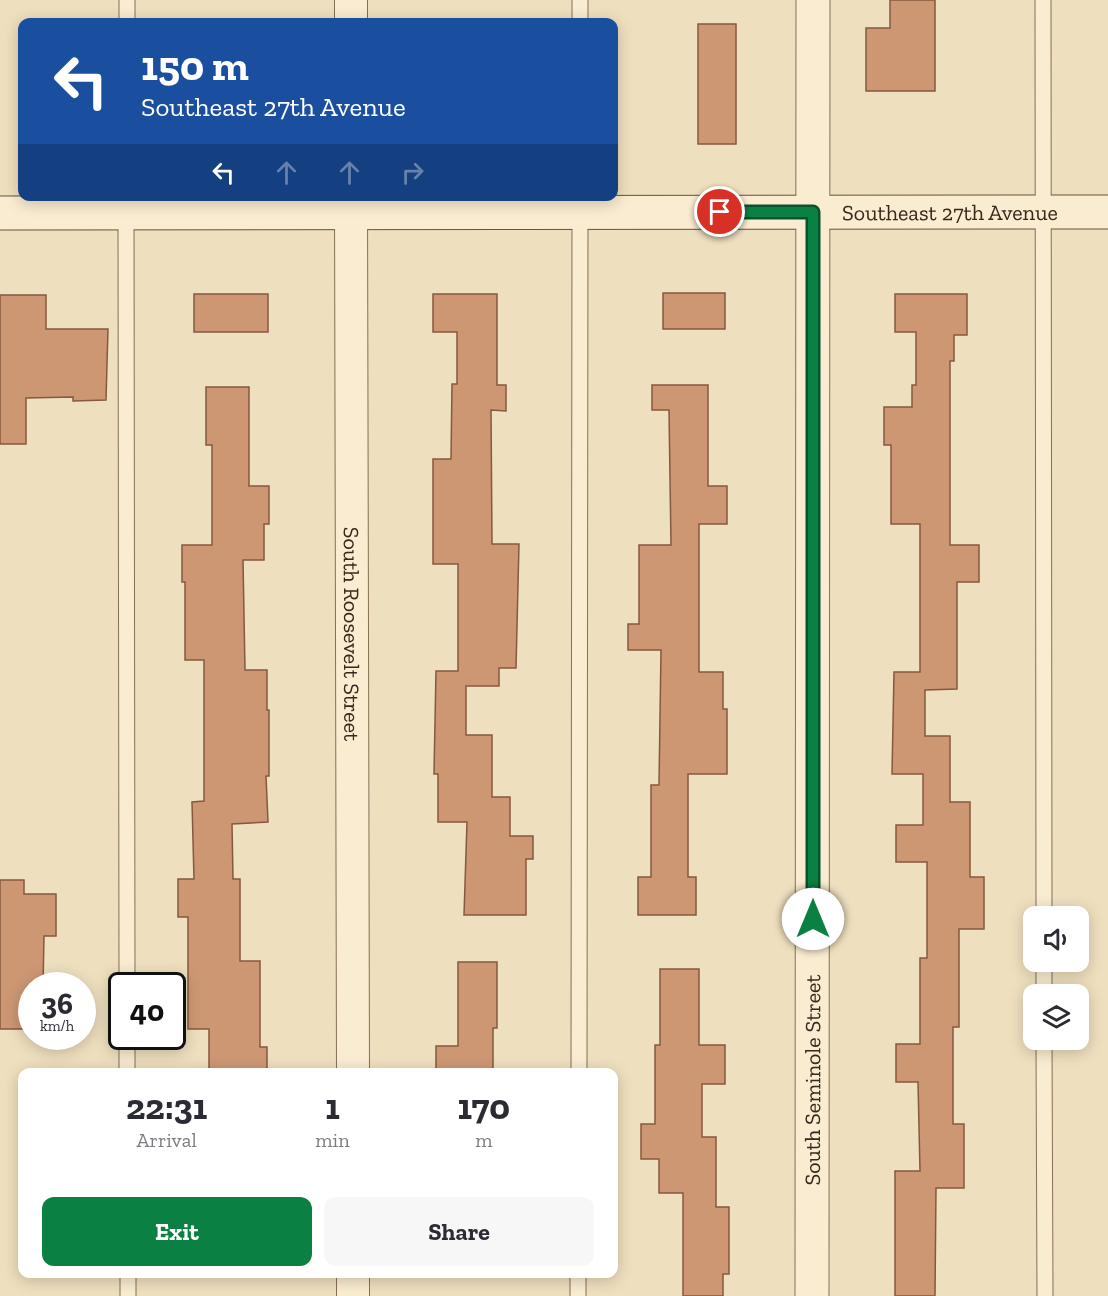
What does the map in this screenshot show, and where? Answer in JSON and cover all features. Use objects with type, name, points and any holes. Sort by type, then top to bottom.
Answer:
[{"type":"street","points":[[351,0],[351,18]]},
{"type":"street","name":"South Seminole Street","points":[[812,1296],[813,0]]},
{"type":"street","name":"Southeast 27th Avenue","points":[[0,213],[126,205],[351,204],[580,204],[813,212],[1108,212]]},
{"type":"street","name":"South Roosevelt Street","points":[[351,204],[353,1068]]},
{"type":"street","points":[[353,1278],[353,1296]]},
{"type":"lane","points":[[127,0],[127,18]]},
{"type":"lane","points":[[580,0],[580,18]]},
{"type":"lane","points":[[1043,0],[1044,906]]},
{"type":"lane","points":[[579,1068],[580,204]]},
{"type":"lane","points":[[126,205],[127,972]]},
{"type":"lane","points":[[127,1050],[128,1068]]},
{"type":"lane","points":[[1044,1050],[1045,1296]]},
{"type":"lane","points":[[128,1278],[128,1296]]},
{"type":"lane","points":[[578,1278],[578,1296]]},
{"type":"building","points":[[890,0],[935,0],[935,91],[866,91],[866,28],[890,28]]},
{"type":"building","points":[[698,24],[736,24],[736,144],[698,144]]},
{"type":"building","points":[[663,293],[725,293],[725,329],[663,329]]},
{"type":"building","points":[[194,294],[268,294],[268,332],[194,332]]},
{"type":"building","points":[[433,294],[497,294],[497,385],[506,385],[506,411],[491,410],[492,544],[519,544],[516,668],[499,668],[499,686],[466,686],[466,735],[492,735],[492,797],[510,797],[510,836],[533,836],[533,859],[526,859],[526,915],[464,915],[467,822],[438,822],[438,774],[434,774],[436,671],[458,671],[458,564],[433,564],[433,459],[451,459],[452,384],[457,384],[457,332],[433,332]]},
{"type":"building","points":[[895,294],[967,294],[967,335],[954,335],[954,361],[950,361],[950,545],[979,545],[979,582],[957,582],[957,689],[925,690],[925,736],[950,736],[950,802],[970,802],[970,877],[984,877],[984,929],[959,929],[959,1027],[953,1027],[953,1124],[964,1124],[964,1188],[936,1188],[935,1296],[895,1296],[895,1171],[920,1171],[918,1082],[896,1082],[896,1044],[920,1044],[920,958],[927,958],[927,862],[896,862],[896,825],[923,825],[923,774],[892,774],[894,672],[920,672],[920,524],[891,524],[891,445],[884,445],[884,407],[912,407],[912,385],[916,385],[916,332],[895,332]]},
{"type":"building","points":[[0,295],[46,295],[46,329],[108,329],[106,400],[73,401],[73,397],[26,398],[26,444],[0,444]]},
{"type":"building","points":[[652,385],[708,385],[708,486],[727,486],[727,524],[699,524],[699,672],[723,672],[723,709],[727,709],[727,774],[688,774],[688,877],[696,877],[696,915],[638,915],[638,877],[651,877],[651,785],[659,785],[661,650],[628,650],[628,624],[639,624],[639,545],[671,545],[669,410],[652,410]]},
{"type":"building","points":[[206,387],[249,387],[249,486],[269,486],[269,524],[264,524],[264,560],[243,560],[245,670],[267,670],[268,822],[232,824],[233,879],[240,879],[240,961],[260,961],[260,1047],[267,1047],[267,1068],[209,1068],[209,1029],[188,1029],[188,917],[178,917],[178,879],[194,879],[192,802],[204,801],[204,660],[185,660],[185,582],[182,582],[182,545],[212,545],[212,445],[206,445]]},
{"type":"building","points":[[0,880],[24,880],[24,894],[56,894],[56,936],[44,936],[43,972],[18,972],[18,1029],[0,1029]]},
{"type":"building","points":[[458,962],[497,962],[497,1028],[493,1028],[493,1068],[436,1068],[436,1046],[458,1046]]},
{"type":"building","points":[[660,969],[699,969],[699,1045],[725,1045],[725,1084],[702,1084],[702,1137],[716,1137],[716,1207],[729,1207],[729,1274],[723,1274],[723,1296],[683,1296],[683,1193],[659,1193],[659,1159],[641,1159],[641,1124],[655,1124],[655,1045],[660,1045]]},
{"type":"route","points":[[720,212],[813,212],[813,919]]}]
